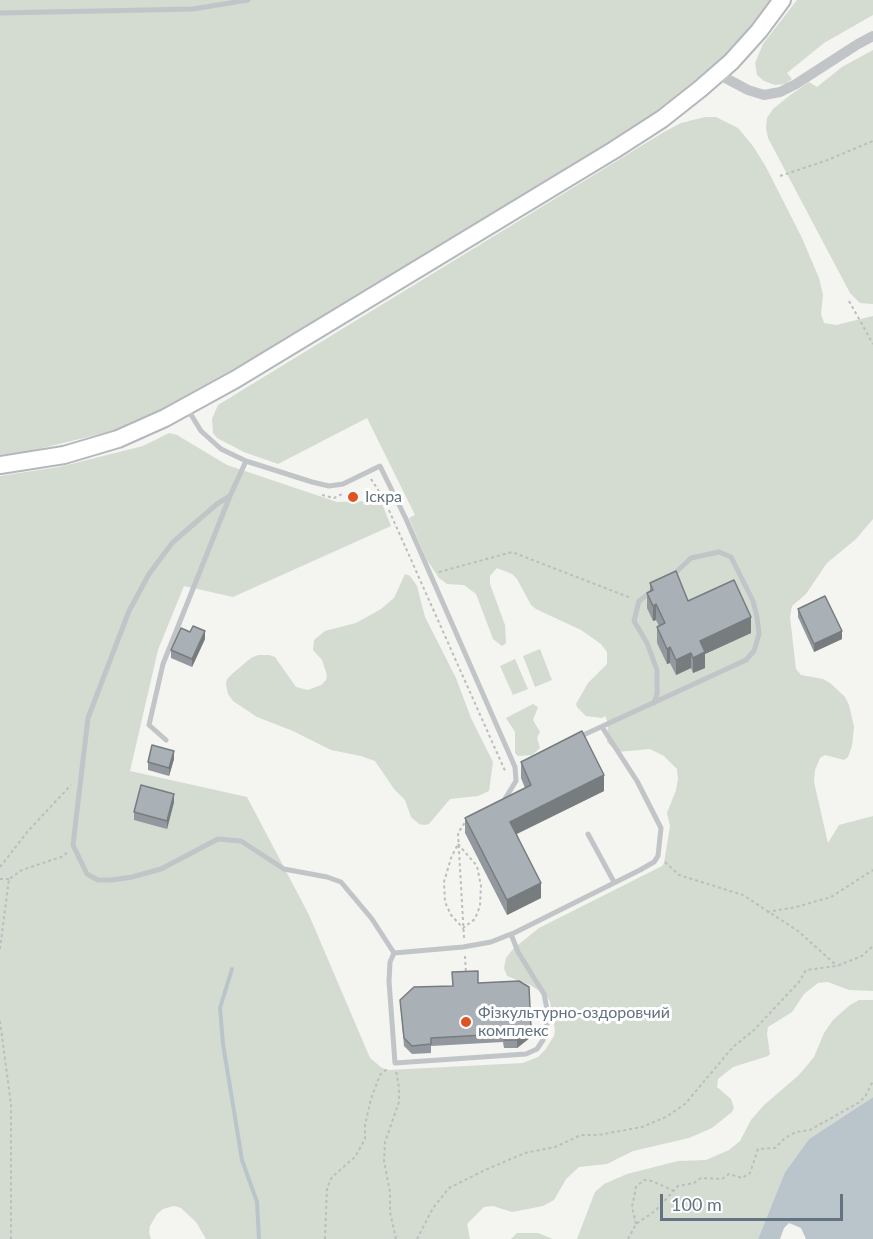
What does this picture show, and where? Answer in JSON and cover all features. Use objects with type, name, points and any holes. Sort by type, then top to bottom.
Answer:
[{"type":"main road","points":[[0,465],[64,455],[103,444],[187,407],[236,379],[662,119],[718,74],[759,31],[782,0]]},
{"type":"street","points":[[718,74],[748,90],[764,95],[780,92],[873,36]]},
{"type":"lane","points":[[0,14],[193,9],[248,0]]},
{"type":"lane","points":[[187,407],[201,431],[214,443],[246,461],[329,486],[343,484],[380,466],[515,767],[516,781],[512,790],[497,806]]},
{"type":"lane","points":[[166,740],[149,725],[163,664],[246,461]]},
{"type":"lane","points":[[230,496],[217,504],[174,542],[149,574],[138,593],[105,669],[88,718],[73,845],[87,874],[98,880],[112,880],[132,878],[160,869],[218,839],[241,841],[284,869],[341,882],[372,919],[394,952]]},
{"type":"lane","points":[[569,742],[746,660],[754,651],[759,634],[753,601],[731,556],[719,552],[691,558],[680,570],[664,581]]},
{"type":"lane","points":[[654,703],[657,694],[657,670],[648,642],[634,621],[639,602],[656,588]]},
{"type":"lane","points":[[394,952],[464,947],[491,942],[654,862],[661,842],[661,828],[637,781],[602,727]]},
{"type":"lane","points":[[515,767],[526,762]]},
{"type":"lane","points":[[588,834],[614,882]]},
{"type":"lane","points":[[394,952],[390,962],[389,981],[395,1064],[526,1054],[537,1049],[543,1040],[547,1024],[547,1009],[544,994],[518,952],[511,934]]},
{"type":"path","points":[[780,176],[825,161],[873,141]]},
{"type":"path","points":[[849,301],[873,344]]},
{"type":"path","points":[[371,479],[384,499],[407,549],[512,790]]},
{"type":"path","points":[[322,495],[334,498],[343,493]]},
{"type":"path","points":[[430,575],[512,552],[639,602]]},
{"type":"path","points":[[0,867],[28,831],[81,774]]},
{"type":"path","points":[[466,821],[458,833],[466,979]]},
{"type":"path","points":[[459,844],[451,858],[444,882],[445,902],[451,915],[463,928]]},
{"type":"path","points":[[459,844],[477,866],[482,886],[480,906],[475,919],[463,928]]},
{"type":"path","points":[[0,879],[9,879],[22,870],[64,856],[73,845]]},
{"type":"path","points":[[658,856],[679,875],[743,895],[798,931],[837,966]]},
{"type":"path","points":[[767,912],[831,897],[873,870]]},
{"type":"path","points":[[0,949],[9,879]]},
{"type":"path","points":[[417,1239],[433,1208],[449,1188],[485,1170],[525,1153],[555,1147],[582,1135],[598,1135],[642,1127],[666,1117],[685,1104],[733,1047],[754,1030],[799,982],[806,970],[837,966],[862,956],[873,946]]},
{"type":"path","points":[[0,1021],[11,1106],[11,1239]]},
{"type":"path","points":[[326,1239],[327,1188],[332,1177],[355,1157],[365,1139],[367,1114],[380,1075],[395,1064],[399,1102],[385,1142],[384,1161],[390,1192],[390,1212],[396,1239]]},
{"type":"path","points":[[628,1239],[636,1224],[655,1211],[678,1186],[694,1183],[700,1178],[722,1179],[729,1174],[742,1178],[750,1173],[758,1149],[775,1148],[785,1138],[796,1132],[810,1130],[858,1103],[865,1097],[873,1081]]},
{"type":"path","points":[[636,1224],[632,1207],[636,1187],[644,1180],[652,1180],[674,1191]]},
{"type":"shaded area","points":[[0,0],[772,0],[732,49],[697,82],[640,127],[321,320],[153,414],[117,430],[26,452],[0,455]]},
{"type":"shaded area","points":[[797,0],[873,0],[873,15],[824,43],[787,73],[792,79],[785,84],[775,85],[764,81],[757,75],[755,63],[763,44]]},
{"type":"shaded area","points":[[873,50],[873,304],[860,303],[850,293],[768,138],[766,128],[767,118],[773,109],[789,96],[809,82],[817,87],[842,67]]},
{"type":"shaded area","points":[[705,117],[716,117],[738,128],[766,167],[802,238],[819,278],[823,295],[821,314],[824,323],[836,325],[873,316],[873,519],[856,539],[827,563],[806,594],[792,606],[790,617],[796,669],[801,675],[823,679],[830,683],[845,697],[854,727],[848,757],[844,760],[825,755],[820,758],[815,770],[814,782],[828,843],[839,825],[873,816],[873,991],[849,990],[828,982],[818,983],[804,994],[792,1012],[768,1027],[770,1054],[768,1056],[733,1067],[718,1079],[717,1087],[731,1099],[734,1108],[712,1128],[689,1138],[633,1151],[607,1164],[579,1167],[566,1179],[554,1200],[543,1206],[512,1212],[493,1206],[484,1207],[467,1224],[470,1239],[206,1239],[196,1222],[181,1208],[174,1206],[163,1209],[157,1214],[150,1226],[151,1239],[0,1239],[0,476],[59,467],[143,446],[169,433],[177,435],[227,465],[337,502],[381,501],[391,526],[233,597],[184,586],[158,650],[130,771],[247,797],[309,915],[370,1058],[382,1068],[389,1070],[523,1063],[538,1057],[554,1036],[550,1002],[546,995],[530,985],[507,976],[504,968],[506,958],[513,949],[539,928],[662,866],[670,826],[667,813],[676,790],[677,769],[664,756],[650,749],[617,752],[607,742],[608,723],[605,716],[602,718],[586,716],[577,707],[576,704],[588,683],[607,664],[607,652],[601,644],[581,630],[536,609],[531,605],[517,579],[512,574],[497,568],[490,576],[490,584],[505,625],[506,643],[502,646],[493,639],[476,594],[464,585],[447,584],[439,578],[427,560],[409,518],[415,515],[367,418],[278,464],[244,452],[217,438],[213,433],[212,419],[218,405],[664,132],[681,123]]},
{"type":"shaded area","points":[[405,574],[410,576],[417,586],[425,617],[456,678],[471,718],[493,762],[489,791],[478,796],[450,799],[429,824],[425,825],[419,824],[411,817],[405,800],[394,789],[375,761],[331,750],[293,731],[257,717],[233,701],[226,685],[227,679],[251,658],[258,655],[269,655],[275,657],[296,687],[308,690],[321,685],[327,675],[322,660],[313,650],[314,640],[325,631],[356,623],[381,609],[394,598]]},
{"type":"shaded area","points":[[540,649],[552,680],[535,687],[523,656]]},
{"type":"shaded area","points":[[515,659],[528,689],[513,695],[500,666]]},
{"type":"shaded area","points":[[533,704],[538,707],[533,720],[540,732],[537,738],[540,748],[532,755],[518,756],[515,753],[515,732],[506,718]]},
{"type":"shaded area","points":[[859,1000],[873,1000],[873,1097],[809,1139],[785,1172],[758,1239],[577,1239],[595,1192],[604,1184],[627,1174],[678,1161],[706,1160],[729,1150],[740,1141],[751,1120],[764,1105],[799,1075],[814,1057],[824,1033],[833,1020]]},
{"type":"shaded area","points":[[873,1097],[873,1239],[806,1239],[801,1228],[789,1223],[784,1228],[780,1239],[758,1239],[785,1172],[809,1139]]},
{"type":"shaded area","points":[[517,1233],[538,1233],[553,1239],[511,1239]]},
{"type":"building","points":[[676,571],[688,601],[734,580],[751,617],[700,641],[705,652],[693,658],[691,653],[676,660],[670,647],[667,649],[657,627],[665,623],[656,604],[653,606],[647,593],[653,590],[650,583]]},
{"type":"building","points":[[825,596],[842,631],[814,644],[798,609]]},
{"type":"building","points":[[193,626],[205,631],[192,659],[171,650],[181,628],[190,632]]},
{"type":"building","points":[[582,731],[604,775],[510,822],[541,883],[507,900],[465,818],[531,785],[521,762]]},
{"type":"building","points":[[152,745],[174,751],[169,768],[148,762]]},
{"type":"building","points":[[141,785],[174,794],[167,821],[134,812]]},
{"type":"building","name":"Фізкультурно-оздоровчий комплекс","points":[[478,971],[478,983],[519,981],[529,987],[531,1029],[517,1040],[504,1040],[503,1034],[431,1038],[431,1044],[412,1046],[404,1038],[400,1000],[414,987],[453,986],[452,972]]},
{"type":"waterway","points":[[232,969],[220,1008],[223,1044],[242,1160],[257,1202],[259,1239]]},
{"type":"place","name":"Іскра","points":[[353,497]]},
{"type":"place","name":"Фізкультурно-оздоровчий комплекс","points":[[466,1022]]}]
